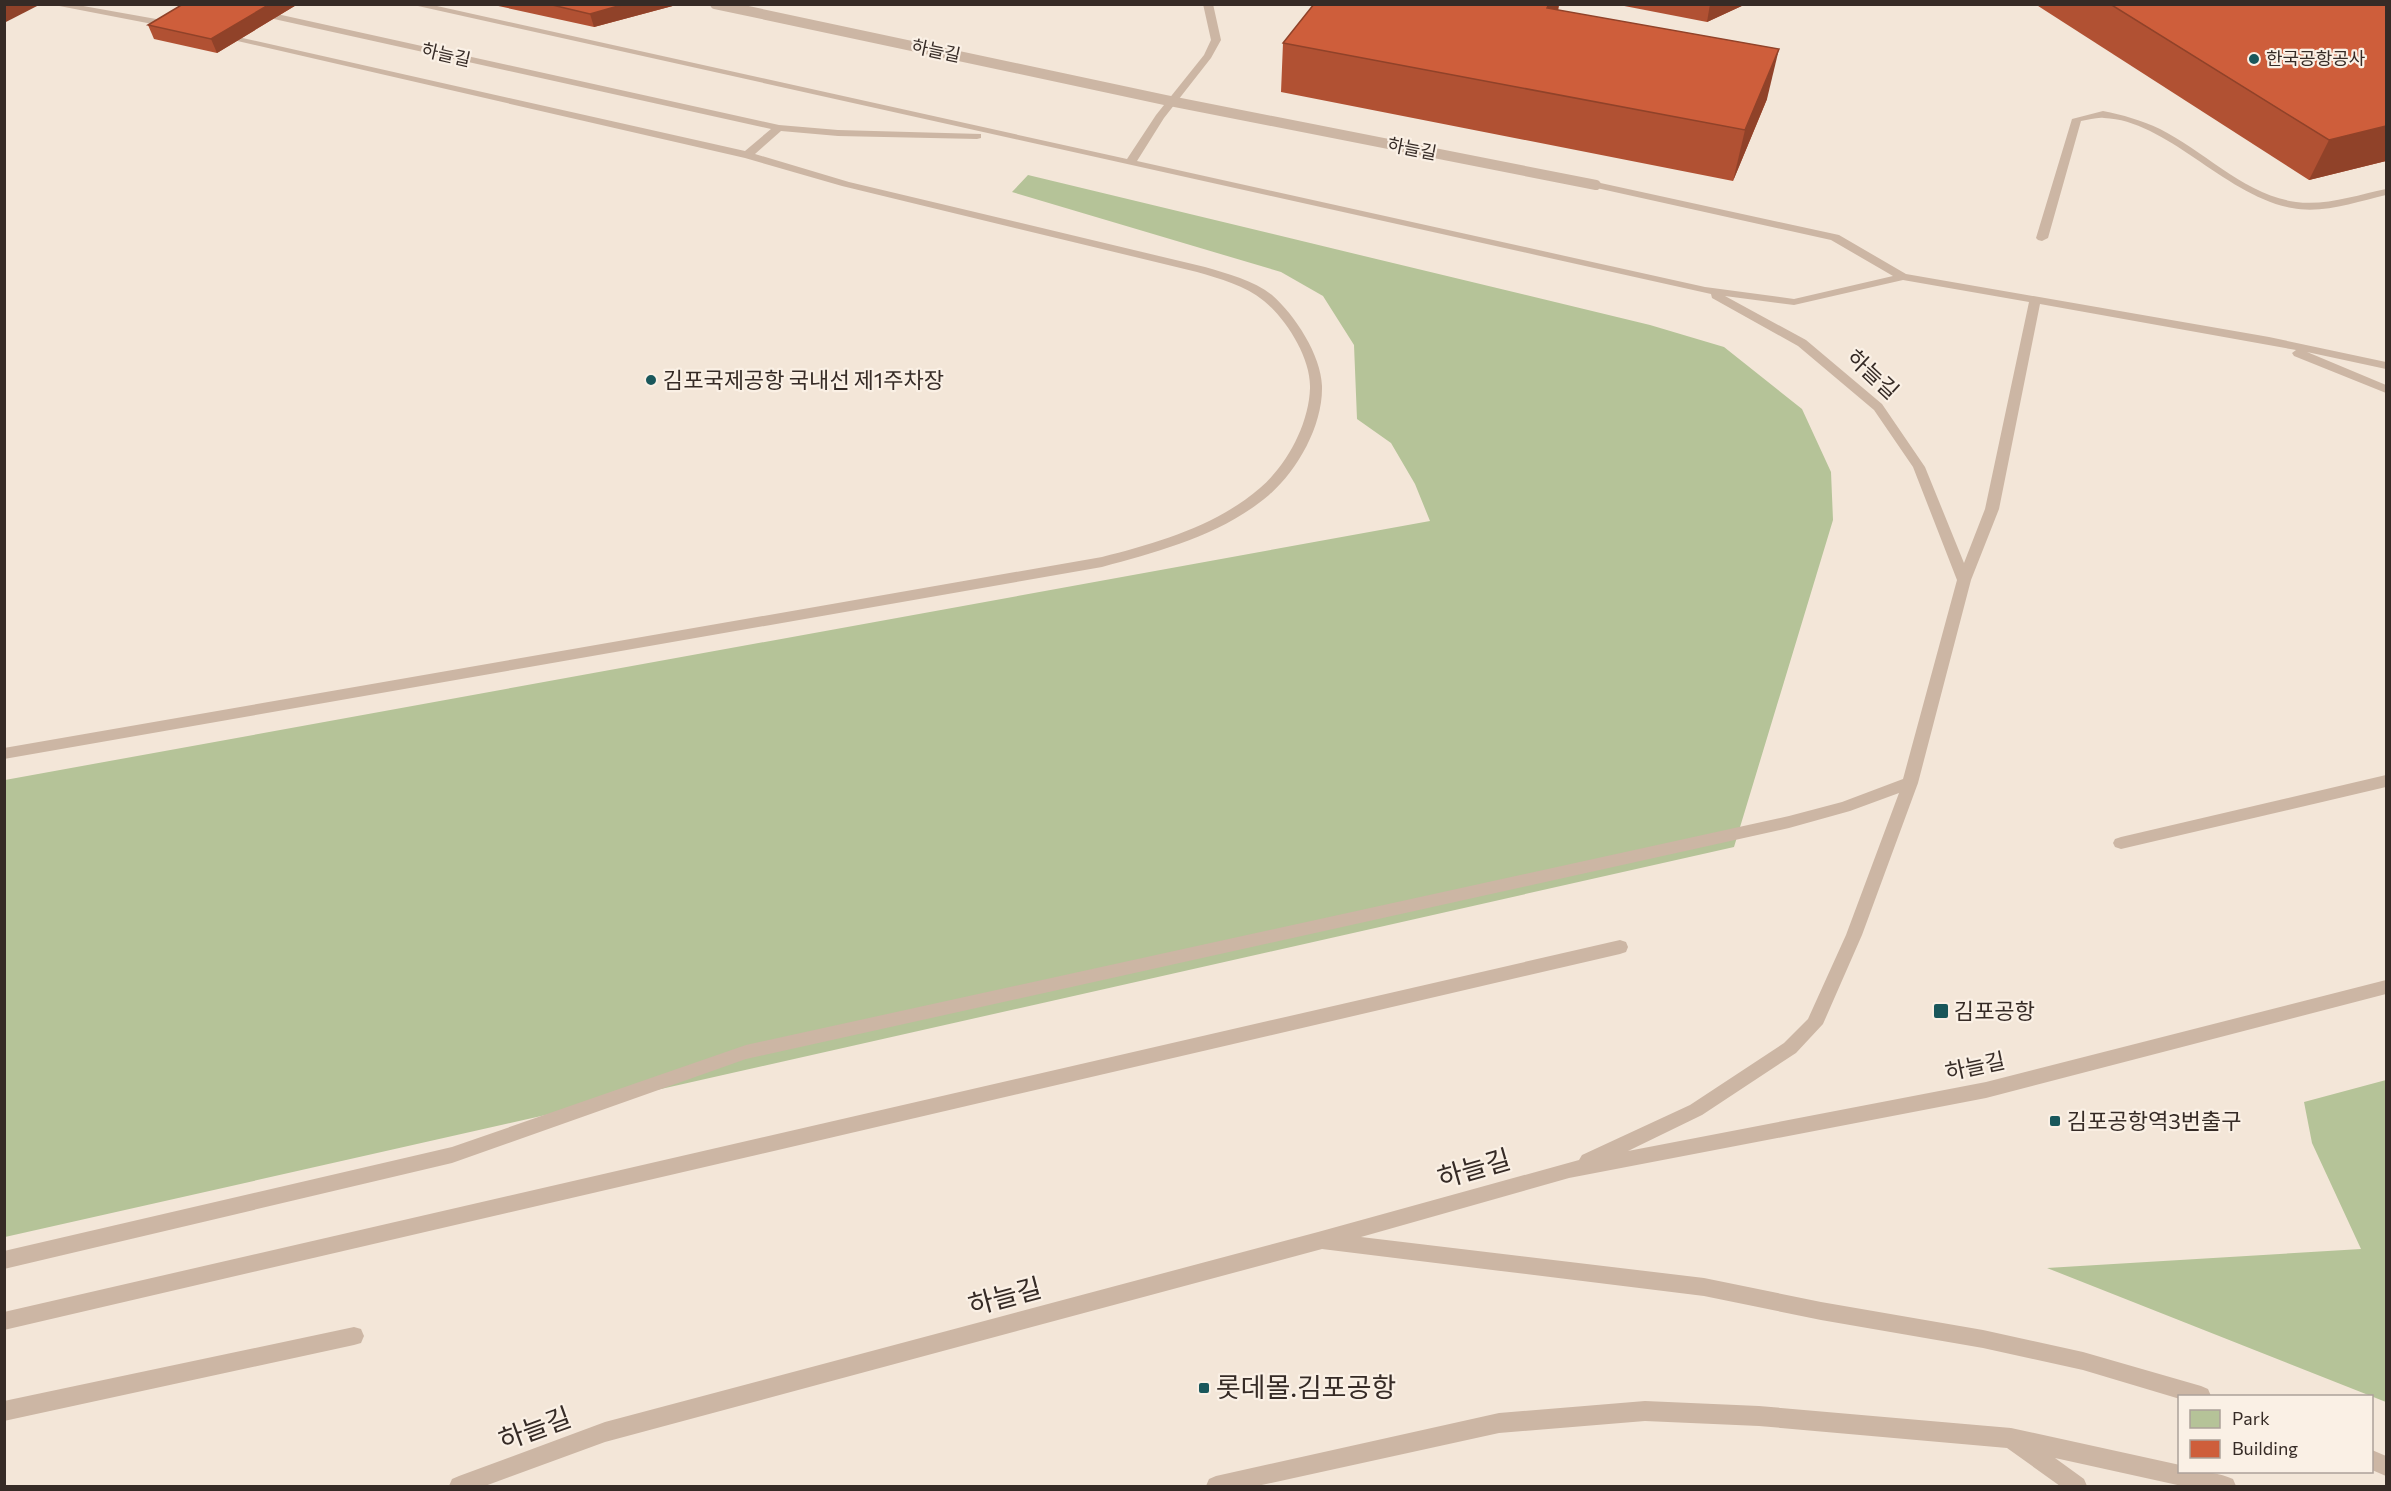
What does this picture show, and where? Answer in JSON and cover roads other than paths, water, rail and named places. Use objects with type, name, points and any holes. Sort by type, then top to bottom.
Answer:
[{"type":"lane","points":[[53,4],[176,26]]},
{"type":"lane","name":"하늘길","points":[[413,4],[1706,290],[1794,302],[1903,277]]},
{"type":"lane","name":"하늘길","points":[[715,4],[1165,100],[1596,185],[1835,237],[1903,277]]},
{"type":"lane","points":[[1130,163],[1160,117],[1208,56],[1216,40],[1208,4]]},
{"type":"lane","name":"하늘길","points":[[277,17],[779,128],[884,135],[1007,136]]},
{"type":"lane","points":[[4,754],[1102,562],[1163,545],[1227,516],[1265,492],[1291,464],[1308,424],[1317,387],[1307,353],[1291,323],[1268,298],[1240,282],[1202,269],[846,184],[747,155],[238,40]]},
{"type":"lane","points":[[2042,238],[2077,119],[2092,113],[2116,115],[2141,123],[2244,186],[2284,203],[2318,206],[2386,192]]},
{"type":"lane","points":[[747,155],[779,128]]},
{"type":"lane","points":[[1903,277],[2269,341],[2386,365]]},
{"type":"lane","name":"하늘길","points":[[1706,290],[1802,343],[1878,407],[1919,467],[1964,580]]},
{"type":"lane","name":"하늘길","points":[[1569,1170],[1696,1110],[1790,1048],[1814,1024],[1854,935],[1910,783],[1964,580],[1992,509],[2035,301]]},
{"type":"lane","points":[[2269,341],[2386,389]]},
{"type":"lane","points":[[2322,351],[2386,354]]},
{"type":"lane","points":[[2121,843],[2386,781]]},
{"type":"lane","points":[[4,1260],[452,1155],[746,1052],[1789,822],[1845,807],[1910,783]]},
{"type":"lane","points":[[4,1321],[1620,947]]},
{"type":"lane","name":"하늘길","points":[[459,1486],[605,1432],[1318,1241],[1569,1170],[1986,1090],[2386,987]]},
{"type":"lane","points":[[1318,1241],[1704,1287],[1821,1311],[1983,1339],[2083,1361],[2198,1395]]},
{"type":"lane","points":[[4,1411],[354,1336]]},
{"type":"lane","points":[[1215,1486],[1499,1423],[1645,1411],[1759,1416],[2011,1438],[2226,1486]]},
{"type":"lane","points":[[2011,1438],[2077,1486]]},
{"type":"place","name":"한국공항공사","points":[[2254,59]]},
{"type":"place","name":"김포국제공항 국내선 제1주차장","points":[[651,380]]},
{"type":"place","name":"김포공항","points":[[1941,1011]]},
{"type":"place","name":"김포공항역3번출구","points":[[2055,1121]]},
{"type":"place","name":"롯데몰.김포공항","points":[[1204,1388]]}]
